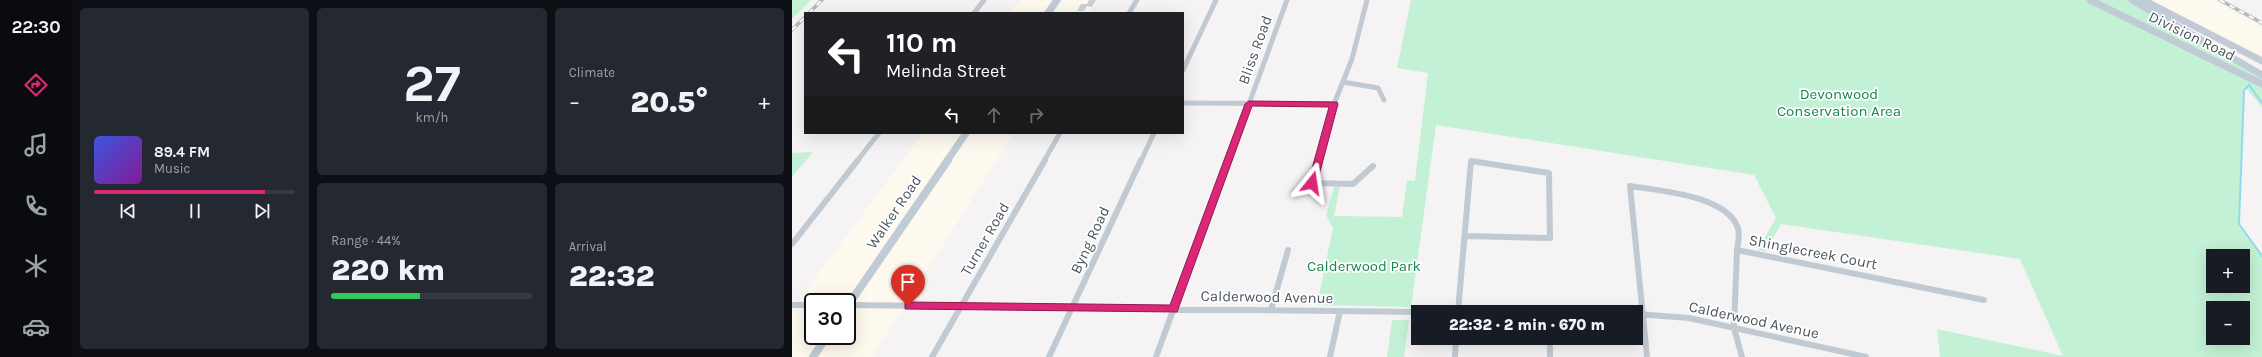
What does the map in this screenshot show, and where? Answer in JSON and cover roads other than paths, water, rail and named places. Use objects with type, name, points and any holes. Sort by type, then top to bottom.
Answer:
[{"type":"main road","points":[[1049,12],[1057,0]]},
{"type":"main road","name":"Division Road","points":[[2090,0],[2262,84]]},
{"type":"main road","points":[[2132,0],[2262,76]]},
{"type":"main road","points":[[2143,0],[2262,61]]},
{"type":"main road","points":[[2158,16],[2184,21]]},
{"type":"main road","name":"Walker Road","points":[[856,293],[965,134]]},
{"type":"main road","points":[[813,357],[821,345]]},
{"type":"street","points":[[975,12],[984,0]]},
{"type":"street","points":[[1130,12],[1137,0]]},
{"type":"street","points":[[1184,68],[1216,0]]},
{"type":"street","name":"Bliss Road","points":[[1156,357],[1287,0]]},
{"type":"street","points":[[1366,0],[1352,59],[1334,104],[1312,183],[1354,184],[1373,166]]},
{"type":"street","points":[[1343,82],[1378,88],[1384,100]]},
{"type":"street","points":[[1184,103],[1334,104]]},
{"type":"street","points":[[792,244],[878,134]]},
{"type":"street","name":"Turner Road","points":[[932,357],[1059,134]]},
{"type":"street","name":"Byng Road","points":[[1049,357],[1154,134]]},
{"type":"street","points":[[1459,305],[1466,236],[1471,162],[1549,173],[1550,238],[1466,236]]},
{"type":"street","name":"Shinglecreek Court","points":[[1638,305],[1630,186],[1692,196],[1717,206],[1730,216],[1738,229],[1737,250],[1984,300]]},
{"type":"street","points":[[1271,310],[1288,250]]},
{"type":"street","points":[[1737,250],[1734,328],[1742,357]]},
{"type":"street","points":[[792,305],[804,305]]},
{"type":"street","name":"Calderwood Avenue","points":[[856,306],[1411,312]]},
{"type":"street","points":[[1330,357],[1340,311]]},
{"type":"street","name":"Calderwood Avenue","points":[[1643,314],[1689,318],[1866,357]]},
{"type":"street","points":[[1643,336],[1647,357]]},
{"type":"street","points":[[1455,357],[1456,345]]},
{"type":"street","points":[[1550,345],[1550,357]]},
{"type":"waterway","points":[[2262,103],[2249,85],[2244,90],[2239,224],[2262,256]]},
{"type":"railway","points":[[810,12],[822,0]]},
{"type":"railway","points":[[2220,0],[2262,23]]},
{"type":"railway","points":[[792,30],[804,18]]},
{"type":"park label","name":"Devonwood Conservation Area","points":[[1839,102]]},
{"type":"park label","name":"Calderwood Park","points":[[1364,266]]}]
